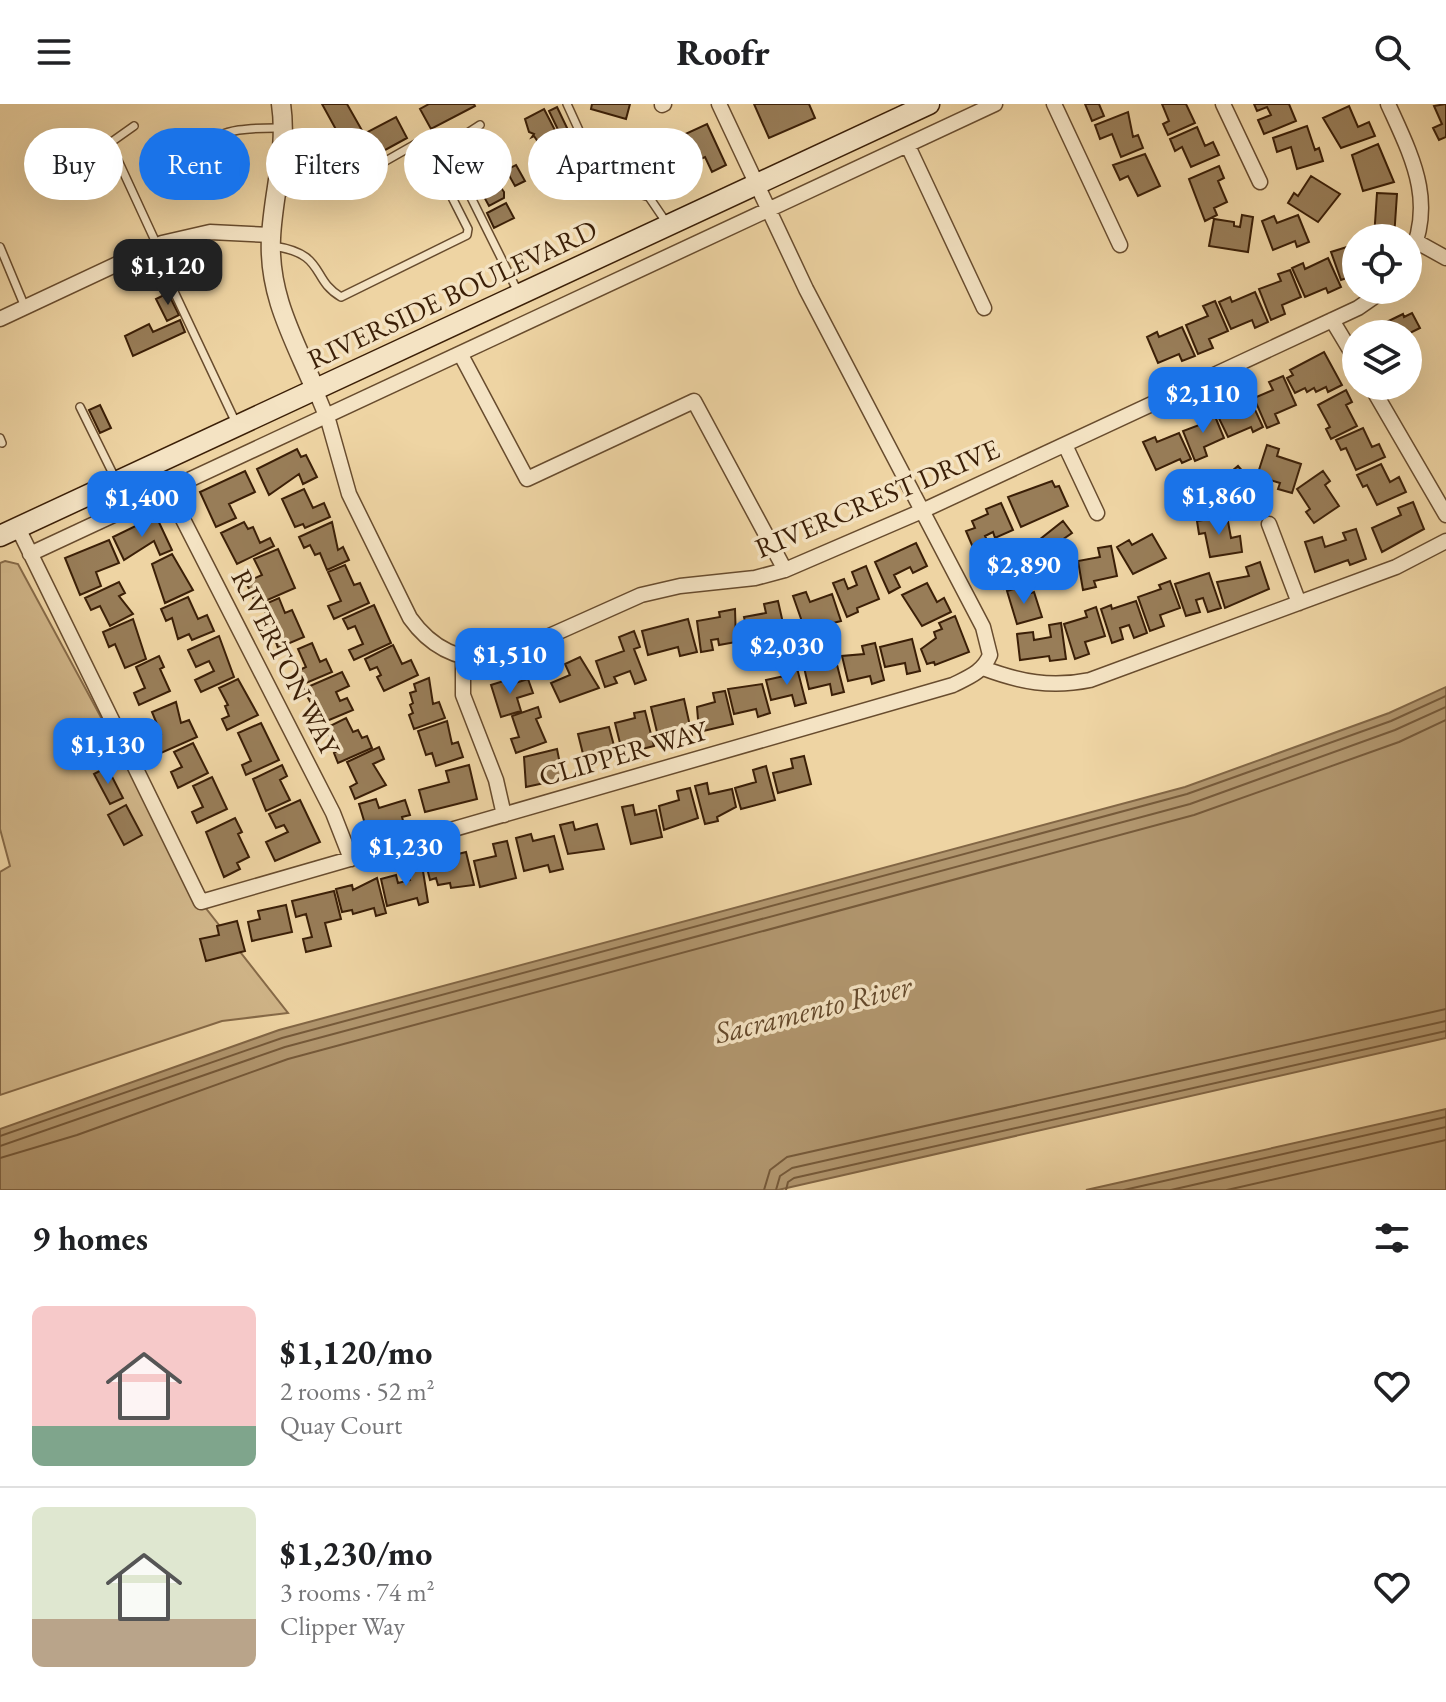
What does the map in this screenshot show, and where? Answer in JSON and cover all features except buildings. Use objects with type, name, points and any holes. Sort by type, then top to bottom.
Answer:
[{"type":"main road","name":"RIVERSIDE BOULEVARD","points":[[9,532],[929,104]]},
{"type":"street","points":[[281,104],[283,128]]},
{"type":"street","points":[[719,104],[769,209],[986,636],[990,655],[983,668],[1030,683],[1069,684],[1090,680],[1396,567],[1446,541]]},
{"type":"street","points":[[30,554],[169,492],[995,104]]},
{"type":"street","points":[[1054,104],[1120,245]]},
{"type":"street","points":[[1223,104],[1260,182]]},
{"type":"street","points":[[1388,104],[1420,179],[1421,224]]},
{"type":"street","points":[[908,146],[984,308]]},
{"type":"street","points":[[276,200],[271,240],[281,315],[315,389]]},
{"type":"street","points":[[0,319],[155,246],[210,232],[271,240]]},
{"type":"street","points":[[1422,245],[1446,258]]},
{"type":"street","name":"RIVERCREST DRIVE","points":[[315,389],[327,416],[360,520],[410,618],[433,644],[463,658],[481,661],[513,656],[658,590],[729,583],[785,570],[1065,445],[1332,320],[1360,304]]},
{"type":"street","points":[[1332,320],[1342,337]]},
{"type":"street","points":[[461,355],[527,479],[694,401],[785,570]]},
{"type":"street","points":[[1379,400],[1446,515]]},
{"type":"street","points":[[1065,445],[1097,513]]},
{"type":"street","name":"RIVERTON WAY","points":[[169,492],[333,813],[351,859]]},
{"type":"street","points":[[1269,524],[1299,603]]},
{"type":"street","name":"CLIPPER WAY","points":[[9,532],[30,554],[201,902],[953,685],[983,668]]},
{"type":"street","points":[[463,658],[463,695],[487,753],[504,815]]},
{"type":"lane","points":[[567,104],[603,183],[649,197],[668,224]]},
{"type":"lane","points":[[480,125],[446,147],[518,294]]},
{"type":"lane","points":[[134,126],[110,143],[237,425]]},
{"type":"lane","points":[[271,240],[306,256],[341,297],[467,235],[468,229],[426,146],[419,142],[388,160]]},
{"type":"lane","points":[[0,247],[25,307]]},
{"type":"lane","points":[[80,407],[117,482]]},
{"type":"shaded area","points":[[0,563],[18,564],[201,902],[288,1013],[222,1021],[0,1095],[0,872],[10,866],[0,829]]},
{"type":"water","name":"Sacramento River","points":[[1446,687],[1446,1038],[778,1190],[0,1190],[0,1129],[279,1030],[1185,787],[1389,713]]},
{"type":"water","points":[[1446,1109],[1446,1190],[1086,1190]]}]
